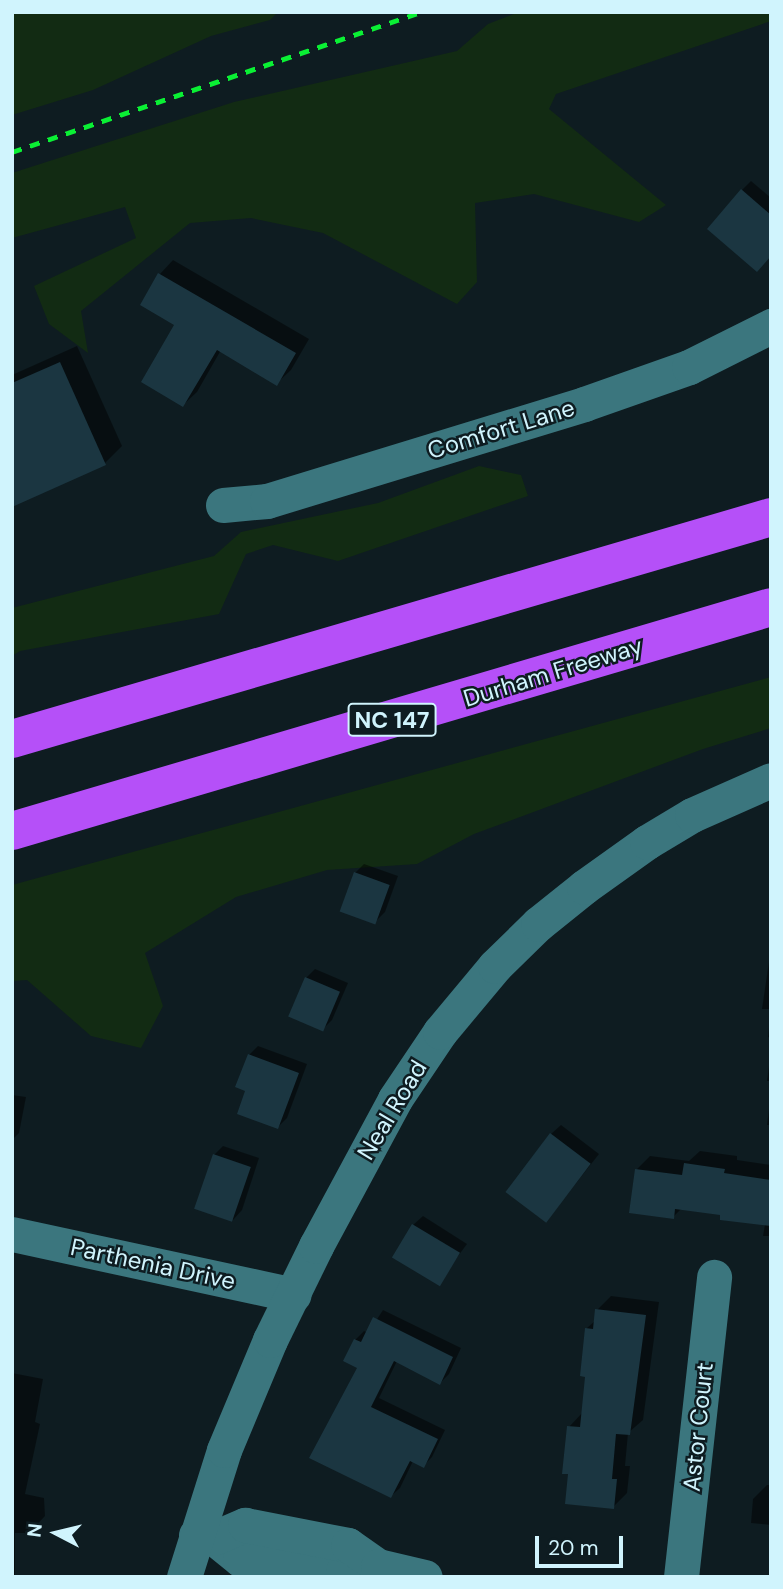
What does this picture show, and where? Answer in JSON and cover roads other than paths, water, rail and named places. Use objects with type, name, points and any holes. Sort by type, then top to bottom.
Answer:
[{"type":"highway","points":[[12,739],[771,517]]},
{"type":"highway","name":"Durham Freeway","points":[[12,831],[771,607]]},
{"type":"street","name":"Comfort Lane","points":[[223,505],[267,501],[584,404],[689,368],[771,326]]},
{"type":"street","name":"Neal Road","points":[[184,1577],[205,1537],[224,1450],[270,1340],[316,1246],[395,1098],[440,1032],[495,965],[538,923],[647,842],[692,815],[771,780]]},
{"type":"street","name":"Parthenia Drive","points":[[12,1234],[293,1296]]},
{"type":"street","name":"Astor Court","points":[[681,1577],[714,1276]]},
{"type":"street","points":[[205,1537],[240,1559],[343,1571],[378,1566],[425,1577]]},
{"type":"railway","points":[[12,152],[422,12]]}]
